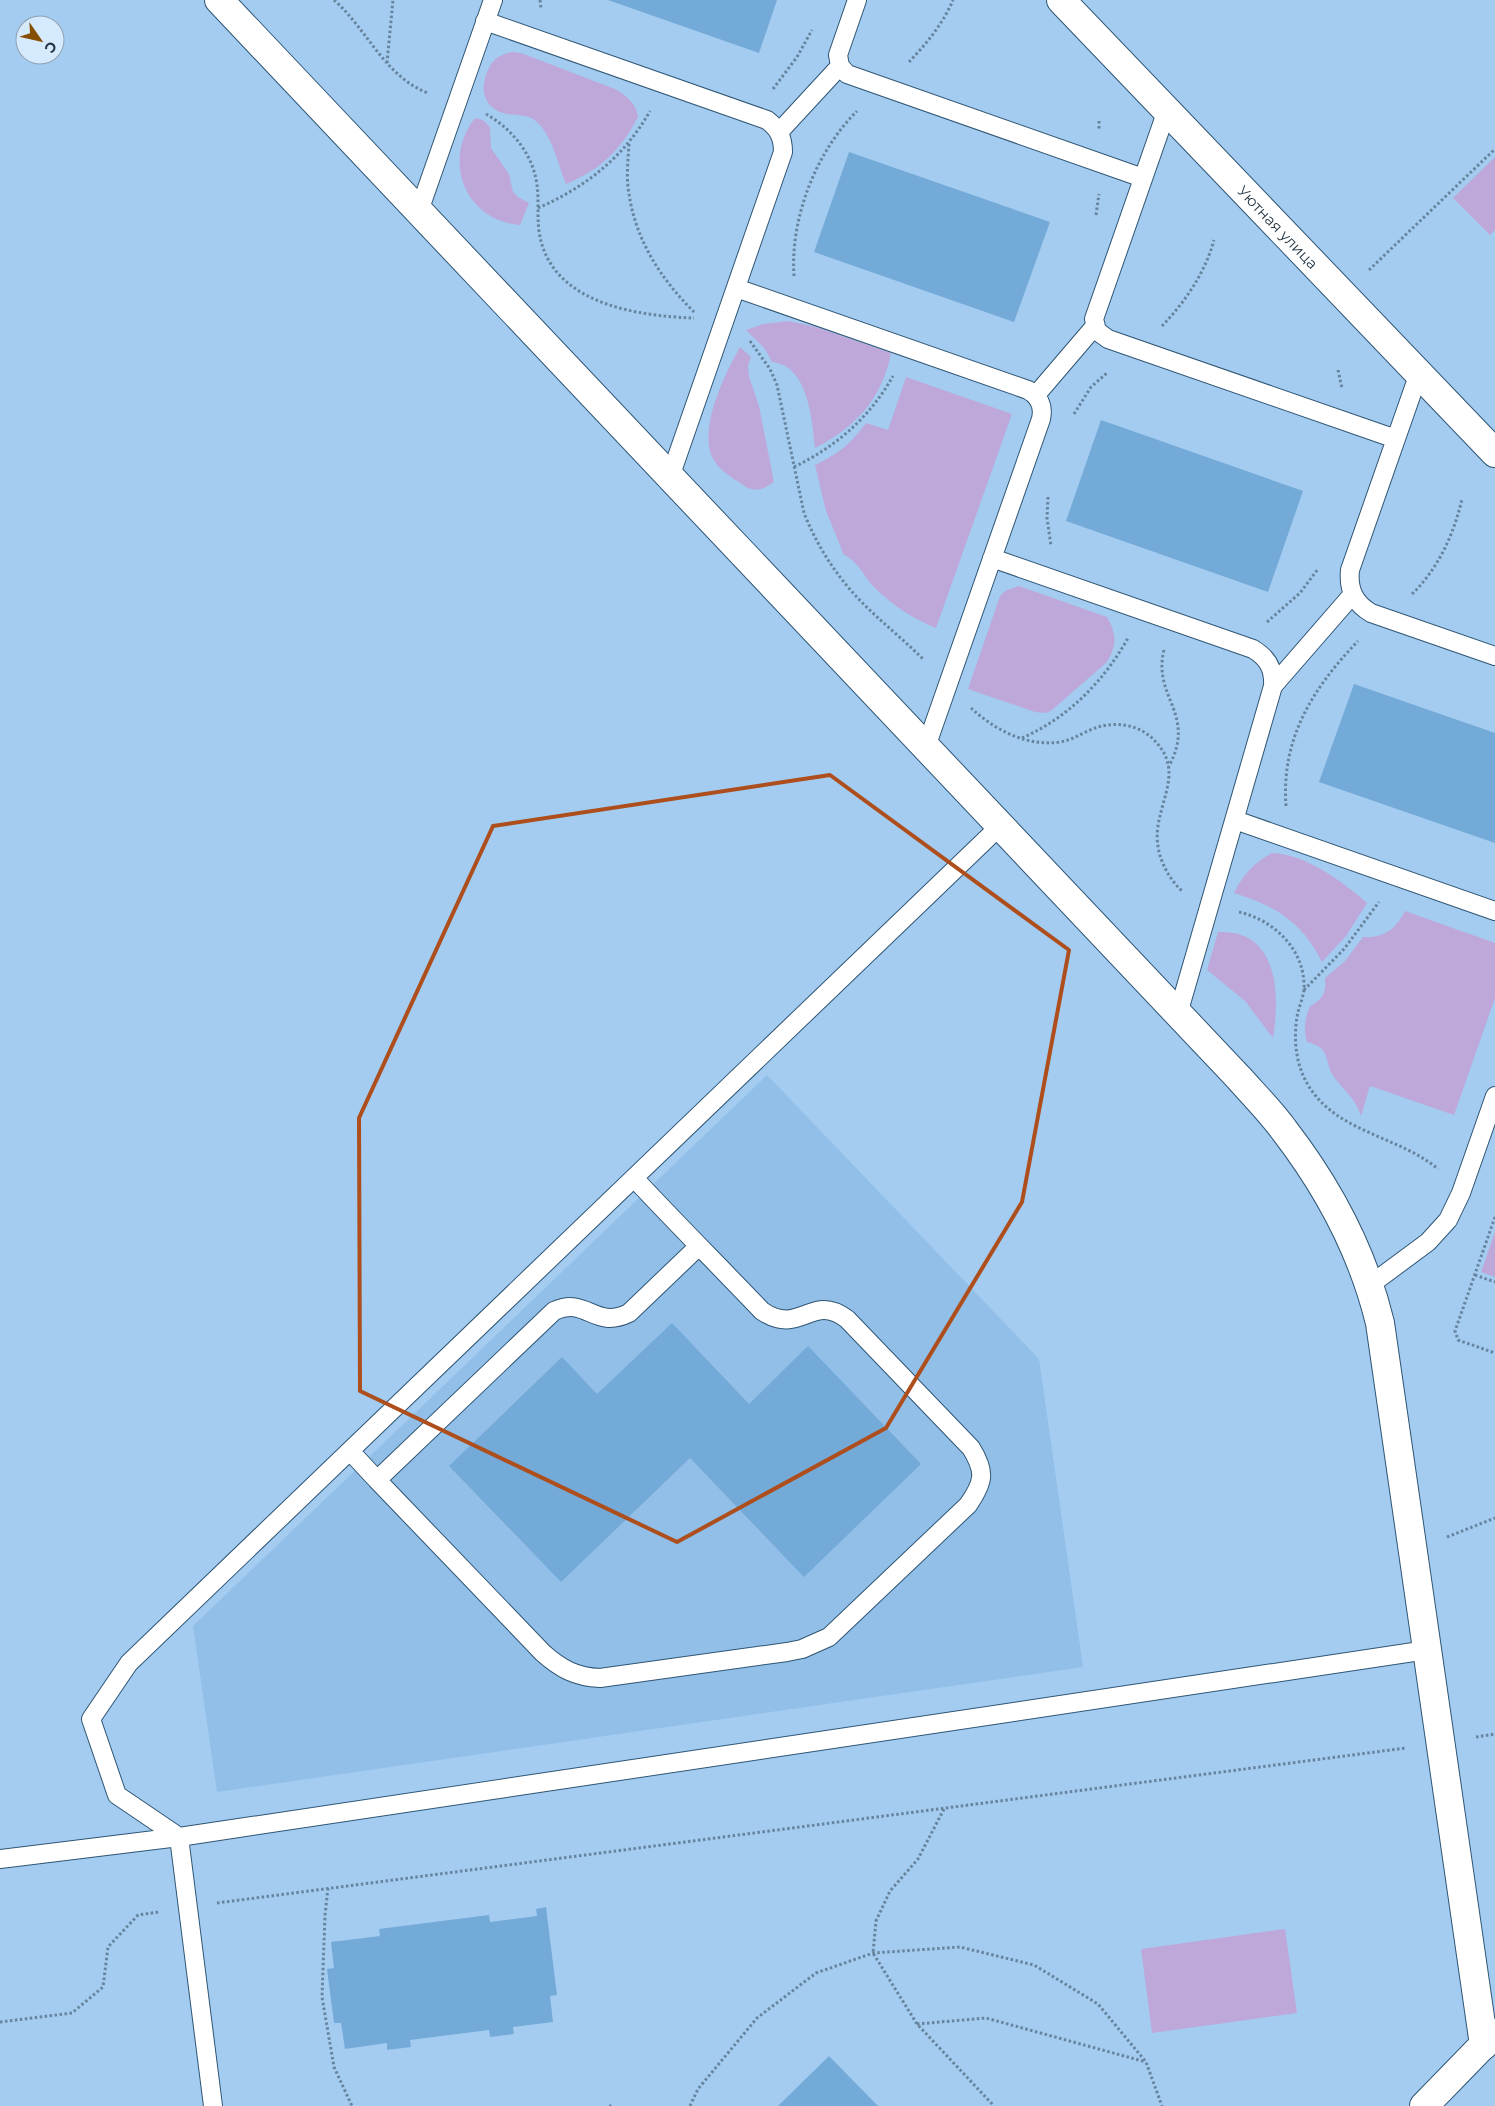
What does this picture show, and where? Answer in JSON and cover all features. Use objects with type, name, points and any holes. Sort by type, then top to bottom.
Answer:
[{"type":"street","points":[[219,0],[1240,1078],[1284,1129],[1316,1176],[1347,1231],[1370,1285],[1383,1338],[1441,1744],[1490,2039],[1424,2106]]},
{"type":"street","name":"Уютная улица","points":[[1061,0],[1495,453]]},
{"type":"lane","points":[[419,212],[492,0]]},
{"type":"lane","points":[[857,0],[838,55],[840,66],[847,74],[1143,178]]},
{"type":"lane","points":[[485,22],[767,120],[779,132],[783,152],[670,477]]},
{"type":"lane","points":[[779,132],[840,66]]},
{"type":"lane","points":[[1167,110],[1094,319],[1095,326],[1101,336],[1396,439]]},
{"type":"lane","points":[[736,288],[1022,388],[1036,395],[1042,408],[1041,419],[926,747]]},
{"type":"lane","points":[[1036,395],[1095,326]]},
{"type":"lane","points":[[1419,373],[1350,570],[1349,579],[1353,594],[1363,608],[1385,618],[1495,656]]},
{"type":"lane","points":[[992,558],[1252,649],[1266,660],[1272,668],[1273,686],[1178,1014]]},
{"type":"lane","points":[[1273,686],[1353,594]]},
{"type":"lane","points":[[1234,820],[1495,911]]},
{"type":"lane","points":[[213,2106],[179,1837],[117,1795],[91,1719],[129,1663],[1000,826]]},
{"type":"lane","points":[[1370,1285],[1428,1242],[1439,1231],[1455,1208],[1495,1096]]},
{"type":"lane","points":[[350,1451],[544,1653],[557,1665],[570,1673],[586,1678],[600,1678],[802,1649],[829,1637],[968,1505],[979,1489],[982,1474],[980,1462],[971,1448],[847,1319],[840,1313],[818,1310],[793,1320],[774,1319],[762,1311],[634,1178]]},
{"type":"lane","points":[[377,1480],[554,1311],[570,1306],[580,1308],[600,1318],[619,1318],[629,1313],[699,1246]]},
{"type":"lane","points":[[0,1859],[179,1837],[1428,1650]]},
{"type":"path","points":[[334,0],[360,27],[387,63],[404,80],[419,90],[478,109],[515,136],[533,166],[537,184],[539,232],[544,249],[560,275],[574,288],[591,298],[631,310],[666,316],[700,318],[667,281],[644,247],[635,222],[628,192],[629,144]]},
{"type":"path","points":[[387,63],[392,0]]},
{"type":"path","points":[[798,310],[793,270],[795,243],[802,210],[812,178],[831,142],[849,118],[924,46],[938,27],[953,0]]},
{"type":"path","points":[[750,114],[773,90],[797,57],[816,22]]},
{"type":"path","points":[[538,208],[574,191],[600,172],[629,144],[653,107],[663,84]]},
{"type":"path","points":[[1095,218],[1100,163],[1099,120]]},
{"type":"path","points":[[1344,295],[1495,150]]},
{"type":"path","points":[[1071,418],[1091,388],[1127,354],[1155,334],[1186,299],[1200,276],[1214,240]]},
{"type":"path","points":[[723,327],[746,337],[757,348],[770,369],[777,385],[784,412],[804,513],[824,554],[864,605],[907,642],[962,699],[988,721],[1021,739],[1045,743],[1061,742],[1108,724],[1125,725],[1151,737],[1163,751],[1170,782],[1158,827],[1159,852],[1164,868],[1180,890],[1190,897],[1268,922],[1282,933],[1294,951],[1302,971],[1304,990],[1295,1034],[1296,1053],[1302,1072],[1315,1095],[1328,1109],[1346,1121],[1399,1144],[1427,1160],[1461,1192]]},
{"type":"path","points":[[794,467],[816,456],[854,428],[885,391],[906,348]]},
{"type":"path","points":[[1338,370],[1350,423]]},
{"type":"path","points":[[1048,489],[1047,518],[1051,545],[1062,582]]},
{"type":"path","points":[[1292,841],[1285,796],[1287,767],[1297,728],[1314,694],[1336,663],[1371,628],[1415,591],[1430,573],[1457,523],[1462,499]]},
{"type":"path","points":[[1232,642],[1246,636],[1275,617],[1300,593],[1321,566]]},
{"type":"path","points":[[1021,739],[1033,734],[1065,713],[1094,688],[1117,658],[1135,625],[1140,610]]},
{"type":"path","points":[[1168,767],[1178,744],[1179,732],[1178,719],[1164,684],[1162,670],[1162,654],[1172,621]]},
{"type":"path","points":[[1304,990],[1344,949],[1384,896],[1395,876]]},
{"type":"path","points":[[1495,1217],[1455,1331],[1455,1336],[1461,1342],[1495,1353]]},
{"type":"path","points":[[1475,1275],[1495,1282]]},
{"type":"path","points":[[1414,1550],[1495,1518]]},
{"type":"path","points":[[0,2022],[72,2013],[103,1987],[108,1947],[138,1915],[328,1888],[1441,1744],[1495,1734]]},
{"type":"path","points":[[945,1809],[918,1859],[890,1891],[876,1921],[873,1953],[917,2024],[994,2106]]},
{"type":"path","points":[[328,1888],[325,1915],[322,1997],[334,2067],[352,2106]]},
{"type":"path","points":[[690,2106],[698,2089],[757,2018],[816,1973],[873,1953],[960,1947],[1034,1965],[1098,2004],[1146,2062],[1162,2106]]},
{"type":"path","points":[[917,2024],[986,2018],[1146,2062]]},
{"type":"highlighted area","points":[[830,775],[1069,950],[1022,1202],[886,1428],[677,1542],[360,1391],[359,1118],[493,826]]},
{"type":"shaded area","points":[[512,52],[521,53],[615,89],[627,97],[633,104],[638,117],[624,140],[608,158],[589,172],[566,184],[552,144],[539,124],[535,120],[522,115],[508,114],[495,110],[490,105],[484,93],[487,73],[497,58]]},
{"type":"shaded area","points":[[475,118],[483,120],[490,127],[491,148],[509,174],[513,192],[529,203],[520,225],[501,221],[485,212],[472,200],[464,185],[460,169],[460,152],[465,134]]},
{"type":"shaded area","points":[[1495,157],[1495,230],[1490,235],[1453,198]]},
{"type":"shaded area","points":[[789,321],[816,327],[891,353],[881,384],[865,410],[843,431],[815,448],[810,409],[801,383],[784,365],[772,362],[765,349],[746,330],[763,324]]},
{"type":"shaded area","points":[[740,347],[751,357],[748,366],[749,377],[759,406],[774,482],[757,490],[745,486],[721,469],[712,457],[709,444],[711,416],[716,400],[727,371]]},
{"type":"shaded area","points":[[906,377],[1012,414],[936,628],[912,616],[889,601],[875,588],[857,565],[844,555],[826,511],[815,465],[844,447],[866,423],[888,430]]},
{"type":"shaded area","points":[[1019,586],[1107,617],[1113,629],[1114,646],[1106,663],[1052,710],[1046,713],[1035,712],[968,689],[1000,596],[1005,591]]},
{"type":"shaded area","points":[[1272,853],[1298,858],[1311,864],[1347,886],[1367,903],[1346,936],[1322,962],[1306,936],[1286,917],[1263,904],[1234,893],[1241,880],[1250,870]]},
{"type":"shaded area","points":[[1405,911],[1495,943],[1495,998],[1454,1115],[1370,1086],[1361,1116],[1352,1098],[1332,1074],[1323,1050],[1307,1042],[1306,1038],[1305,1024],[1308,1010],[1323,995],[1325,978],[1345,961],[1363,937],[1377,936],[1388,931],[1398,923]]},
{"type":"shaded area","points":[[1218,932],[1238,934],[1253,941],[1264,953],[1271,968],[1275,985],[1276,1003],[1273,1038],[1245,1001],[1207,970]]},
{"type":"shaded area","points":[[767,1075],[1039,1359],[1083,1667],[217,1792],[193,1626]]},
{"type":"shaded area","points":[[1495,1232],[1495,1277],[1481,1272]]},
{"type":"shaded area","points":[[1285,1929],[1297,2013],[1152,2033],[1141,1949]]},
{"type":"building","points":[[608,0],[777,0],[759,53]]},
{"type":"building","points":[[849,152],[1050,222],[1014,322],[814,252]]},
{"type":"building","points":[[1101,420],[1303,491],[1268,592],[1066,521]]},
{"type":"building","points":[[1354,684],[1495,733],[1495,843],[1319,782]]},
{"type":"building","points":[[672,1323],[749,1404],[808,1346],[921,1464],[804,1577],[690,1458],[561,1582],[449,1466],[562,1357],[597,1394]]},
{"type":"building","points":[[546,1907],[557,1995],[550,1996],[553,2022],[513,2027],[514,2034],[490,2037],[489,2030],[410,2040],[411,2047],[387,2050],[387,2043],[345,2049],[341,2023],[334,2023],[327,1969],[334,1968],[331,1942],[380,1936],[379,1929],[489,1915],[490,1922],[537,1916],[536,1909]]},
{"type":"building","points":[[829,2056],[878,2106],[778,2106]]}]
